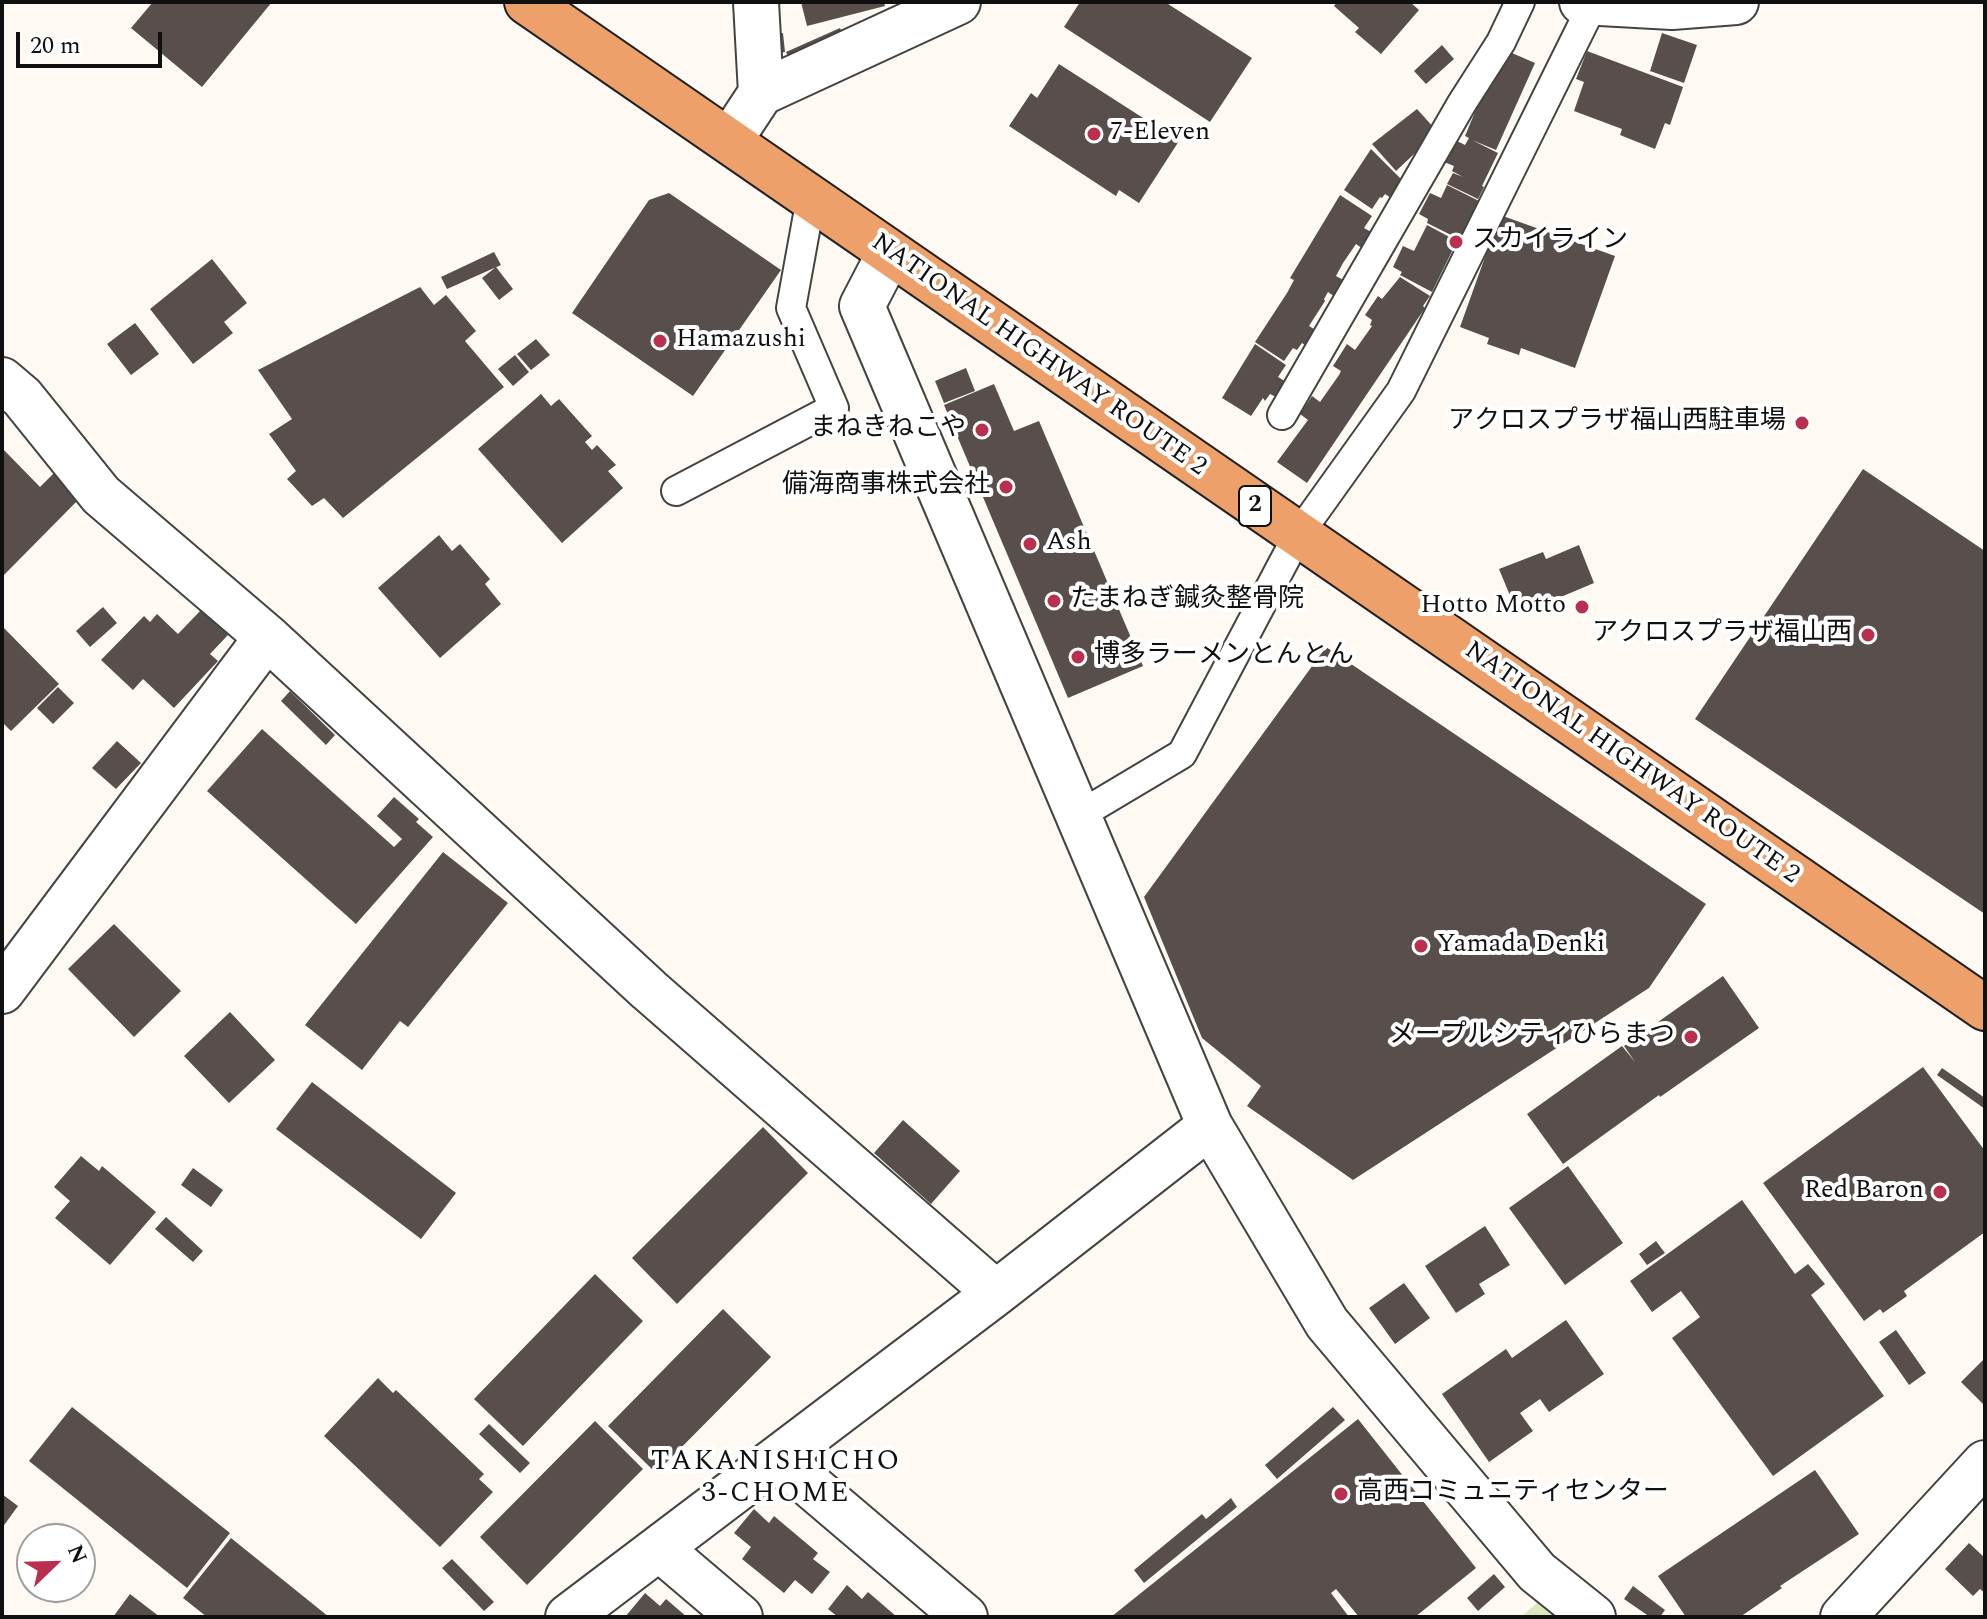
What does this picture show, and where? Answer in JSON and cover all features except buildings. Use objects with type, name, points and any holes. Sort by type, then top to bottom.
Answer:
[{"type":"highway","name":"NATIONAL HIGHWAY ROUTE 2","points":[[527,2],[1985,1008]]},
{"type":"street","points":[[756,2],[761,93]]},
{"type":"street","points":[[730,140],[761,93],[958,2]]},
{"type":"street","points":[[1588,3],[1736,2]]},
{"type":"street","points":[[889,254],[862,306],[1210,1126],[1327,1323],[1537,1572],[1593,1617]]},
{"type":"street","points":[[2,380],[22,397],[101,495],[267,637],[649,990],[996,1293]]},
{"type":"street","points":[[2,991],[267,637]]},
{"type":"street","points":[[568,1617],[996,1293],[1210,1126]]},
{"type":"street","points":[[778,1458],[965,1617]]},
{"type":"street","points":[[1843,1617],[1985,1463]]},
{"type":"street","points":[[660,1549],[740,1617]]},
{"type":"lane","points":[[1282,415],[1462,103],[1501,42],[1520,2]]},
{"type":"lane","points":[[1078,816],[1182,754],[1298,535],[1401,391],[1588,3]]},
{"type":"lane","points":[[676,491],[834,408],[791,308],[811,198]]},
{"type":"green space","points":[[1539,1601],[1558,1617],[1521,1617]]},
{"type":"place","name":"7-Eleven","points":[[1094,134]]},
{"type":"place","name":"スカイライン","points":[[1456,242]]},
{"type":"place","name":"Hamazushi","points":[[660,341]]},
{"type":"place","name":"アクロスプラザ福山西駐車場","points":[[1802,423]]},
{"type":"place","name":"まねきねこや","points":[[982,430]]},
{"type":"place","name":"備海商事株式会社","points":[[1006,487]]},
{"type":"place","name":"Ash","points":[[1030,544]]},
{"type":"place","name":"たまねぎ鍼灸整骨院","points":[[1054,601]]},
{"type":"place","name":"Hotto Motto","points":[[1582,607]]},
{"type":"place","name":"アクロスプラザ福山西","points":[[1868,635]]},
{"type":"place","name":"博多ラーメンとんとん","points":[[1078,657]]},
{"type":"place","name":"Yamada Denki","points":[[1421,946]]},
{"type":"place","name":"メープルシティひらまつ","points":[[1691,1037]]},
{"type":"place","name":"Red Baron","points":[[1940,1192]]},
{"type":"place","name":"高西コミュニティセンター","points":[[1341,1494]]},
{"type":"district","name":"TAKANISHICHO 3-CHOME","points":[[776,1480]]}]
